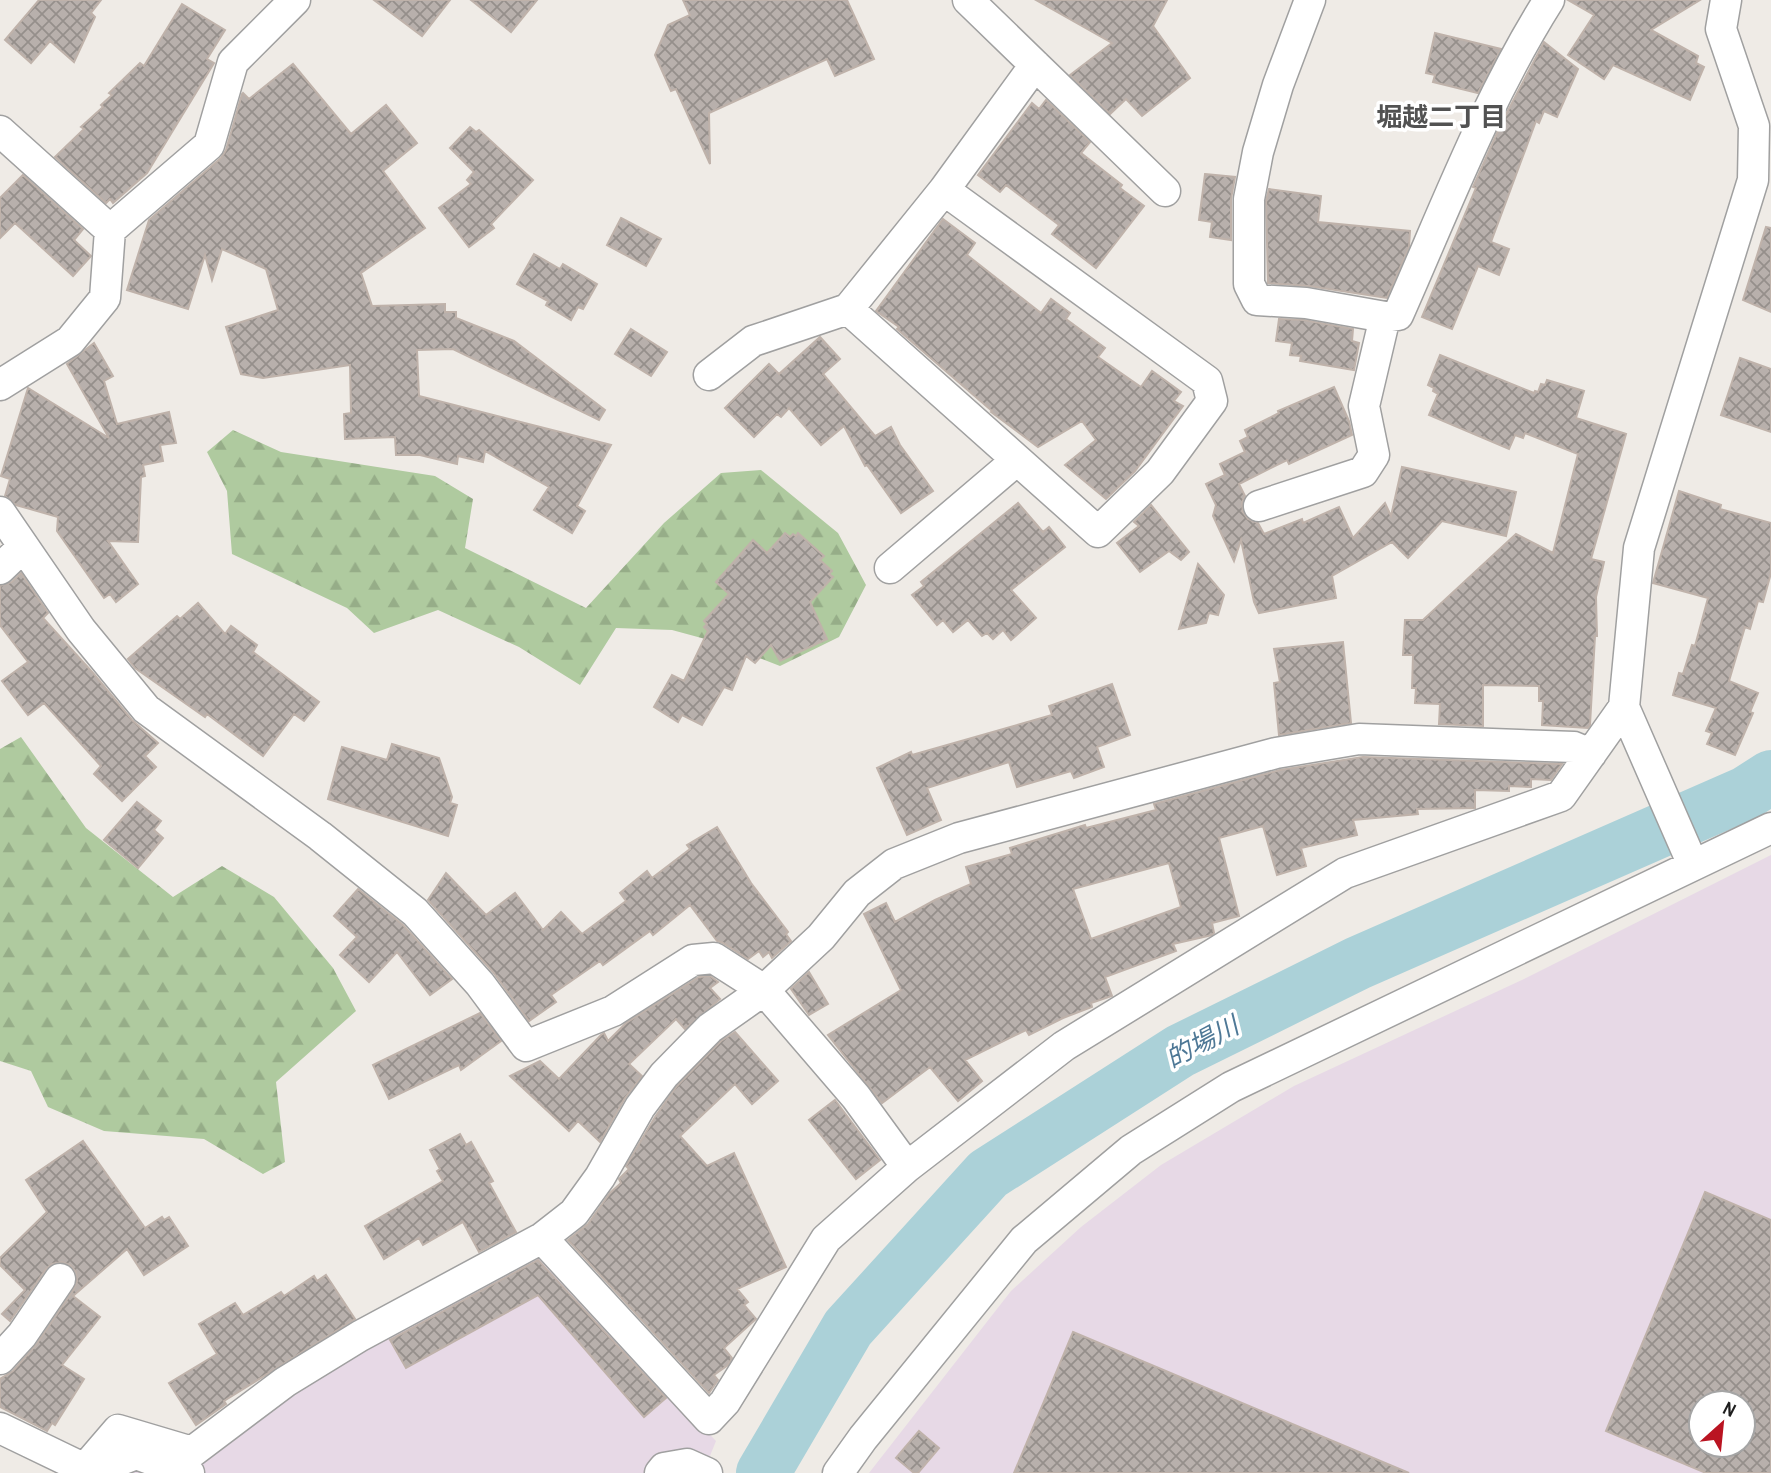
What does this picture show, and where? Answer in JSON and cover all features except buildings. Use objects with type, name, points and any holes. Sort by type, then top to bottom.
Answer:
[{"type":"street","points":[[0,385],[69,341],[105,298],[110,230],[209,145],[233,62],[295,0]]},
{"type":"street","points":[[968,0],[1165,191]]},
{"type":"street","points":[[1310,0],[1278,86],[1258,152],[1249,199],[1248,284],[1257,300],[1306,303],[1385,317],[1398,315],[1497,93],[1549,0]]},
{"type":"street","points":[[1693,865],[1624,707],[1639,548],[1753,180],[1755,125],[1721,29],[1726,0]]},
{"type":"street","points":[[709,375],[753,341],[848,309],[944,190],[1035,65]]},
{"type":"street","points":[[0,131],[110,230]]},
{"type":"street","points":[[848,309],[1098,532],[1160,472],[1212,401],[1207,381],[944,190]]},
{"type":"street","points":[[1259,506],[1363,472],[1374,455],[1364,406],[1385,317]]},
{"type":"street","points":[[890,568],[1017,460]]},
{"type":"street","points":[[0,512],[80,630],[146,709],[320,836],[415,912],[480,984],[526,1046],[613,1011],[693,960],[714,958],[764,990],[856,1097],[907,1167]]},
{"type":"street","points":[[0,569],[23,547]]},
{"type":"street","points":[[542,1238],[709,1419],[725,1402],[825,1239],[907,1167],[1064,1046],[1345,873],[1561,796],[1624,707]]},
{"type":"street","points":[[91,1472],[118,1430],[192,1452],[285,1382],[327,1356],[542,1238],[574,1213],[600,1177],[640,1107],[664,1075],[710,1028],[764,990],[821,937],[857,893],[894,864],[958,838],[1276,753],[1359,739],[1574,747],[1591,754]]},
{"type":"street","points":[[838,1473],[863,1438],[1024,1240],[1131,1150],[1231,1087],[1771,828]]},
{"type":"street","points":[[0,1359],[22,1335],[60,1279]]},
{"type":"street","points":[[0,1428],[91,1472],[136,1454],[189,1473]]},
{"type":"street","points":[[660,1473],[664,1468],[687,1464],[706,1473]]},
{"type":"shaded area","points":[[1771,855],[1771,1473],[869,1473],[1011,1291],[1081,1227],[1161,1165],[1294,1086],[1524,979]]},
{"type":"shaded area","points":[[532,1252],[716,1441],[703,1473],[90,1473],[194,1460],[285,1387]]},
{"type":"green space","points":[[233,430],[281,452],[435,476],[473,499],[465,548],[586,608],[664,523],[721,473],[761,470],[838,533],[866,585],[839,637],[780,666],[720,643],[672,630],[616,628],[580,685],[519,647],[438,610],[374,633],[347,608],[232,554],[227,491],[207,452]]},
{"type":"green space","points":[[21,737],[86,828],[173,897],[222,866],[274,897],[333,968],[356,1011],[276,1082],[285,1162],[263,1174],[204,1139],[104,1131],[48,1107],[31,1071],[0,1061],[0,749]]},
{"type":"waterway","name":"的場川","points":[[763,1473],[848,1328],[988,1174],[1180,1051],[1358,963],[1746,793],[1771,777]]},
{"type":"district","name":"堀越二丁目","points":[[1441,117]]}]
